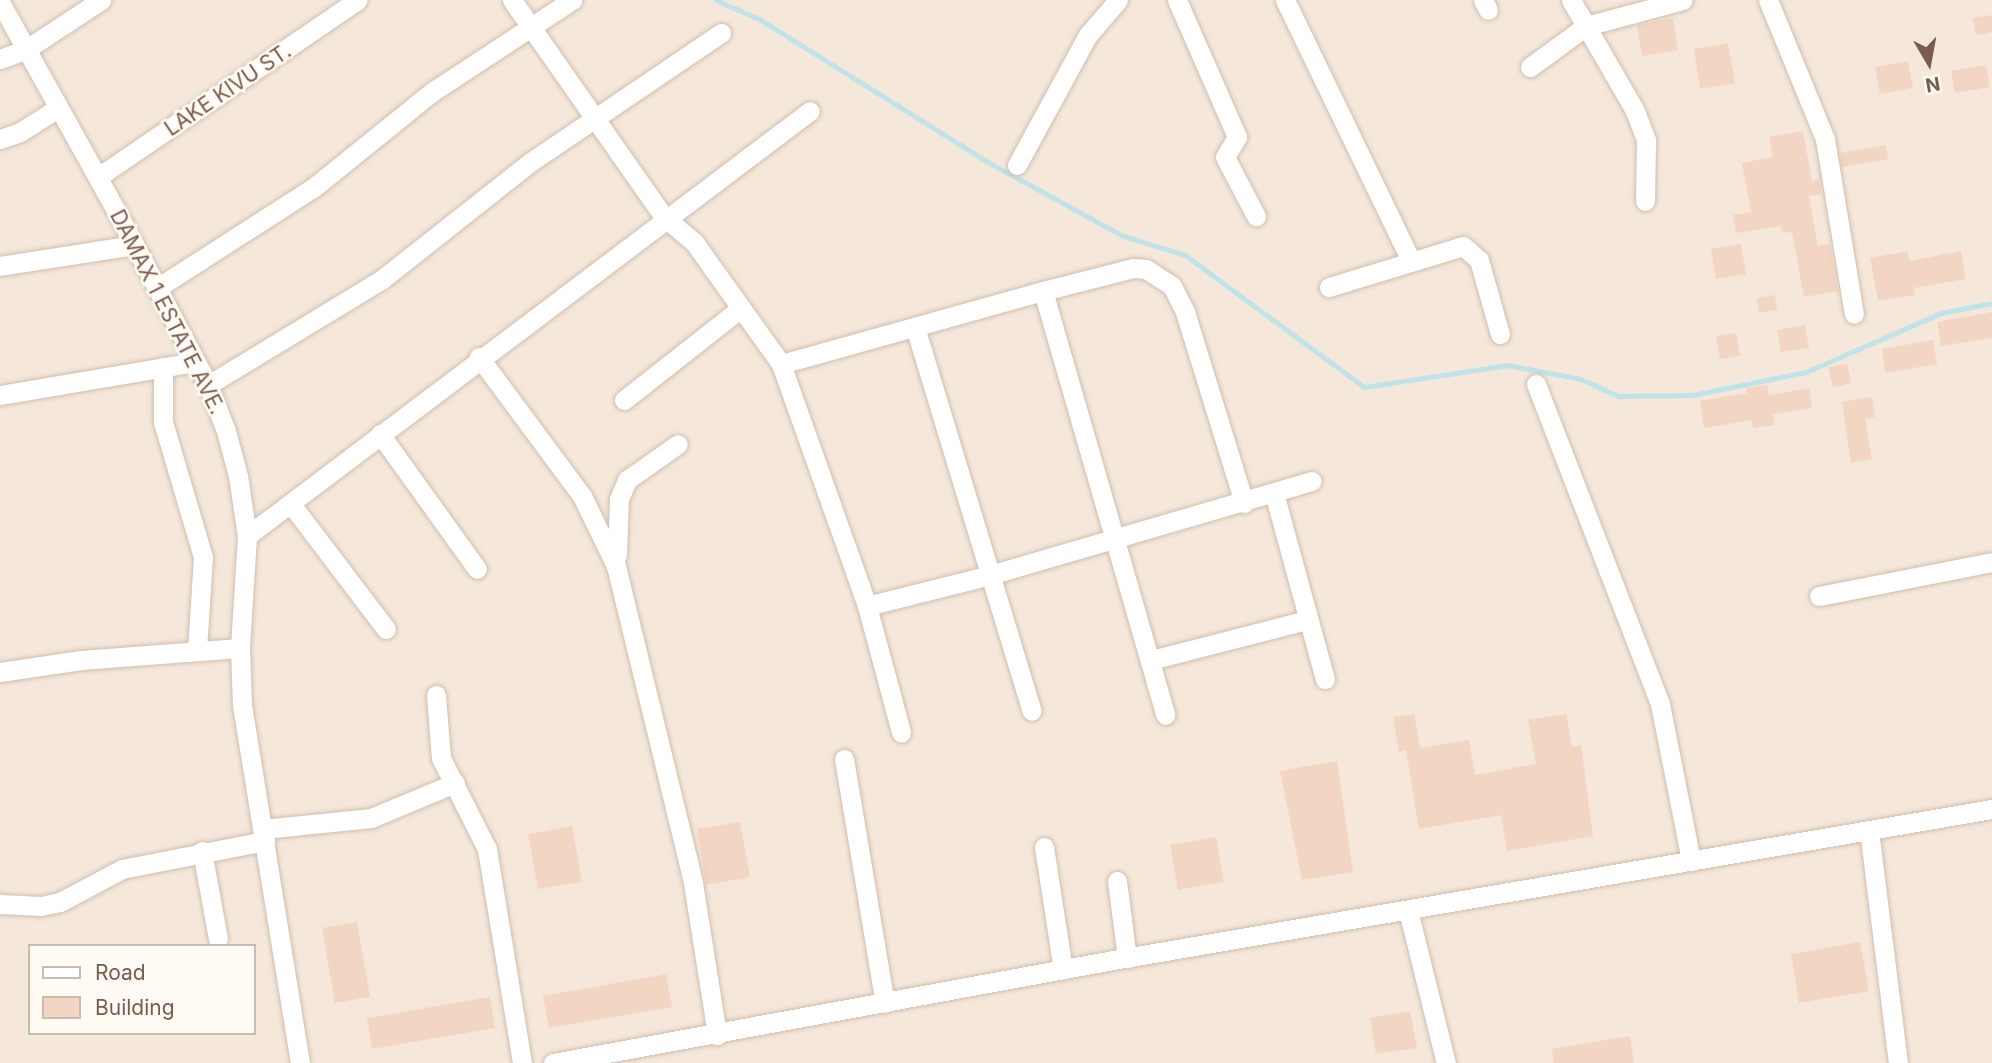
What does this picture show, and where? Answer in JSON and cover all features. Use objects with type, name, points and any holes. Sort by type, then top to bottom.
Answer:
[{"type":"street","points":[[0,59],[25,50],[101,0]]},
{"type":"street","name":"LAKE KIVU ST.","points":[[97,177],[356,0]]},
{"type":"street","points":[[512,0],[593,120],[664,217],[694,242],[781,363],[867,606],[901,732]]},
{"type":"street","points":[[157,289],[313,188],[432,92],[572,0]]},
{"type":"street","points":[[1017,165],[1088,35],[1118,0]]},
{"type":"street","points":[[1177,0],[1237,137],[1225,157],[1256,216]]},
{"type":"street","points":[[1284,0],[1410,259]]},
{"type":"street","points":[[1571,0],[1635,111],[1646,140],[1645,201]]},
{"type":"street","points":[[1530,67],[1586,26],[1683,0]]},
{"type":"street","points":[[1768,0],[1825,139],[1854,314]]},
{"type":"street","name":"DAMAX 1 ESTATE AVE.","points":[[0,2],[208,385],[238,476],[247,536],[240,648],[242,705],[300,1063]]},
{"type":"street","points":[[208,385],[381,280],[529,163],[721,33]]},
{"type":"street","points":[[0,139],[20,132],[58,108]]},
{"type":"street","points":[[247,536],[664,217],[810,111]]},
{"type":"street","points":[[0,266],[134,245]]},
{"type":"street","points":[[1329,287],[1410,259],[1463,246],[1471,250],[1479,260],[1500,334]]},
{"type":"street","points":[[781,363],[1133,268],[1156,273],[1172,286],[1185,312],[1244,503]]},
{"type":"street","points":[[1043,291],[1165,715]]},
{"type":"street","points":[[624,400],[741,308]]},
{"type":"street","points":[[915,327],[1032,710]]},
{"type":"street","points":[[479,357],[582,496],[617,566],[695,894],[717,1035]]},
{"type":"street","points":[[0,395],[195,362]]},
{"type":"street","points":[[163,368],[163,422],[203,557],[197,650]]},
{"type":"street","points":[[1536,384],[1660,704],[1691,861]]},
{"type":"street","points":[[380,434],[477,569]]},
{"type":"street","points":[[617,566],[619,499],[627,480],[678,444]]},
{"type":"street","points":[[867,606],[990,575],[1312,481]]},
{"type":"street","points":[[1274,493],[1325,679]]},
{"type":"street","points":[[291,504],[386,629]]},
{"type":"street","points":[[1819,596],[1992,562]]},
{"type":"street","points":[[1151,660],[1307,620]]},
{"type":"street","points":[[0,672],[197,650],[240,648]]},
{"type":"street","points":[[436,695],[441,758],[456,783],[487,849],[522,1063]]},
{"type":"street","points":[[844,759],[885,1003]]},
{"type":"street","points":[[0,904],[60,902],[122,869],[264,835],[370,818],[456,783]]},
{"type":"street","points":[[553,1063],[1127,958],[1992,809]]},
{"type":"street","points":[[1869,830],[1898,1063]]},
{"type":"street","points":[[1044,847],[1063,970]]},
{"type":"street","points":[[202,851],[218,939]]},
{"type":"street","points":[[1117,881],[1127,958]]},
{"type":"street","points":[[1408,910],[1446,1063]]},
{"type":"shaded area","points":[[0,0],[1992,0],[1992,1063],[0,1063]]},
{"type":"building","points":[[1992,15],[1992,32],[1976,35],[1973,18]]},
{"type":"building","points":[[1673,18],[1678,50],[1642,56],[1637,25]]},
{"type":"building","points":[[1728,43],[1735,83],[1700,89],[1694,49]]},
{"type":"building","points":[[1908,61],[1913,88],[1880,94],[1875,67]]},
{"type":"building","points":[[1986,65],[1990,87],[1955,93],[1951,71]]},
{"type":"building","points":[[1803,131],[1812,181],[1819,180],[1822,194],[1809,196],[1818,246],[1830,244],[1838,291],[1804,297],[1792,232],[1782,233],[1781,226],[1736,233],[1733,215],[1751,212],[1742,163],[1773,157],[1769,137]]},
{"type":"building","points":[[1886,145],[1888,159],[1842,167],[1840,153]]},
{"type":"building","points":[[1741,244],[1746,274],[1716,279],[1711,249]]},
{"type":"building","points":[[1908,251],[1909,261],[1961,251],[1966,279],[1914,288],[1915,295],[1878,301],[1870,258]]},
{"type":"building","points":[[1775,295],[1777,310],[1759,313],[1757,298]]},
{"type":"building","points":[[1992,312],[1992,338],[1941,346],[1937,322]]},
{"type":"building","points":[[1805,325],[1809,348],[1781,352],[1777,330]]},
{"type":"building","points":[[1736,333],[1740,356],[1720,359],[1716,336]]},
{"type":"building","points":[[1933,340],[1937,364],[1885,373],[1882,349]]},
{"type":"building","points":[[1847,364],[1851,383],[1833,387],[1828,367]]},
{"type":"building","points":[[1767,385],[1769,395],[1809,388],[1812,408],[1773,414],[1774,425],[1753,428],[1752,420],[1704,428],[1700,401],[1747,393],[1746,388]]},
{"type":"building","points":[[1872,397],[1875,417],[1865,419],[1872,459],[1851,463],[1842,402]]},
{"type":"building","points":[[1414,714],[1420,748],[1469,740],[1475,775],[1536,764],[1528,720],[1566,714],[1572,747],[1581,745],[1593,836],[1507,851],[1501,815],[1419,829],[1406,750],[1399,752],[1393,717]]},
{"type":"building","points":[[1337,761],[1353,872],[1302,880],[1280,771]]},
{"type":"building","points":[[740,822],[750,877],[706,885],[697,829]]},
{"type":"building","points":[[572,826],[582,882],[538,889],[528,834]]},
{"type":"building","points":[[1216,837],[1224,882],[1178,890],[1170,845]]},
{"type":"building","points":[[357,922],[370,997],[335,1003],[322,928]]},
{"type":"building","points":[[1860,942],[1869,991],[1799,1003],[1791,954]]},
{"type":"building","points":[[666,974],[672,1007],[549,1028],[543,996]]},
{"type":"building","points":[[490,997],[495,1028],[372,1049],[367,1018]]},
{"type":"building","points":[[1410,1011],[1417,1048],[1376,1054],[1370,1018]]},
{"type":"building","points":[[1630,1036],[1634,1063],[1554,1063],[1552,1049]]},
{"type":"waterway","points":[[716,0],[759,19],[986,161],[1121,235],[1185,255],[1364,387],[1508,365],[1581,379],[1618,396],[1693,395],[1806,372],[1941,313],[1992,303]]}]
